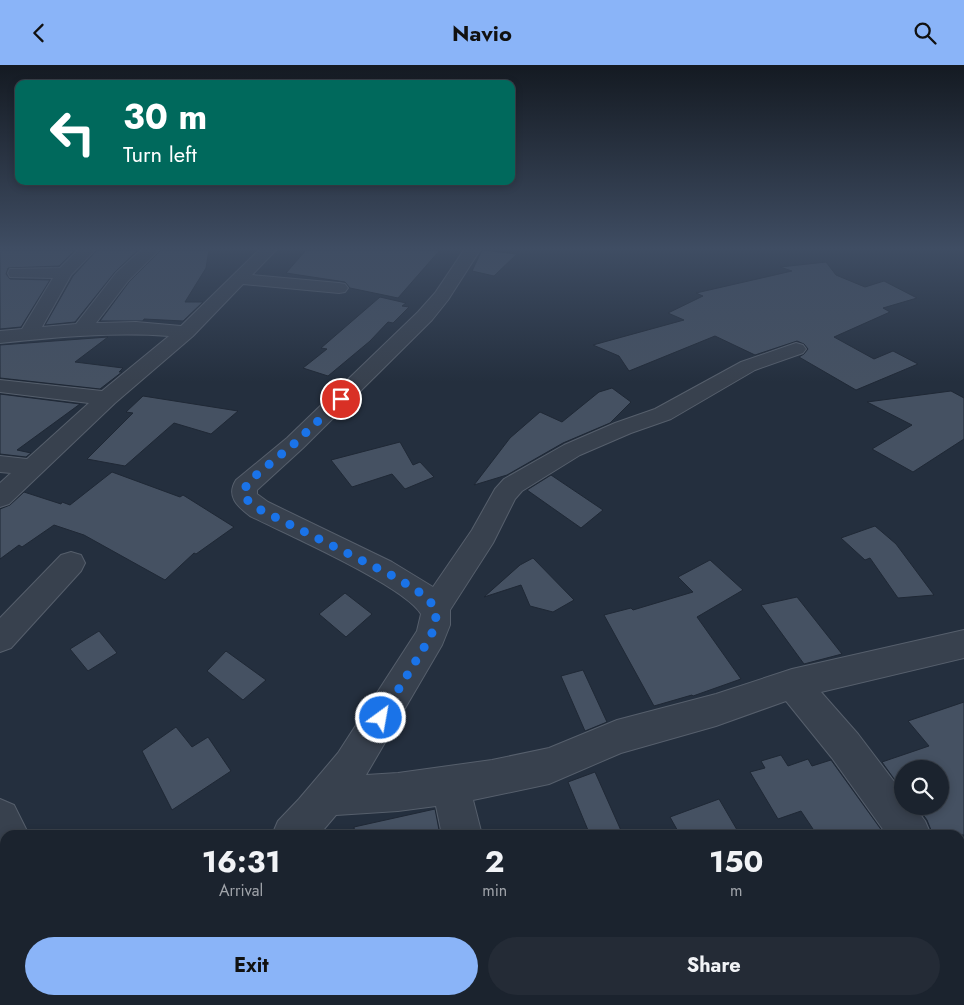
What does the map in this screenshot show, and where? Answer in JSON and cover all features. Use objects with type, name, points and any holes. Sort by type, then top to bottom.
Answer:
[{"type":"street","points":[[29,333],[52,294]]},
{"type":"street","points":[[82,329],[109,294]]},
{"type":"street","points":[[0,498],[107,397],[186,331],[225,294]]},
{"type":"street","points":[[435,608],[421,594],[391,575],[259,509],[246,499],[243,492],[249,481],[295,443],[425,316],[444,294]]},
{"type":"street","points":[[0,337],[82,329],[136,328],[186,331]]},
{"type":"street","points":[[297,830],[328,797],[351,767],[431,636],[436,620],[435,608],[483,536],[504,495],[513,485],[572,450],[623,428],[663,414],[748,366],[796,349]]},
{"type":"street","points":[[0,386],[107,397]]},
{"type":"street","points":[[0,464],[32,468]]},
{"type":"street","points":[[0,639],[71,563]]},
{"type":"street","points":[[328,797],[398,792],[450,785],[492,779],[549,766],[616,737],[716,710],[792,684],[964,643]]},
{"type":"street","points":[[792,684],[845,746],[907,830]]},
{"type":"street","points":[[450,785],[461,830]]},
{"type":"street","points":[[0,819],[6,830]]},
{"type":"building","points":[[0,294],[41,294],[21,327],[0,329]]},
{"type":"building","points":[[63,294],[98,294],[75,322],[45,325]]},
{"type":"building","points":[[120,294],[190,294],[185,302],[203,302],[183,321],[144,319],[143,321],[100,321]]},
{"type":"building","points":[[378,294],[402,294],[398,298]]},
{"type":"building","points":[[698,294],[909,294],[917,298],[883,308],[890,312],[834,337],[874,359],[893,351],[918,364],[856,390],[799,357],[808,349],[804,344],[797,341],[755,355],[715,336],[629,371],[619,356],[593,345],[684,320],[668,313],[703,296]]},
{"type":"building","points":[[380,297],[406,303],[402,306],[409,307],[393,323],[388,322],[370,341],[328,376],[303,368],[327,349],[321,348]]},
{"type":"building","points":[[108,337],[75,362],[123,368],[119,372],[122,372],[100,389],[0,378],[0,345]]},
{"type":"building","points":[[612,388],[631,402],[610,423],[563,443],[507,475],[474,485],[510,438],[540,412],[562,422],[599,392]]},
{"type":"building","points":[[951,391],[964,398],[964,439],[913,472],[872,449],[912,425],[867,402]]},
{"type":"building","points":[[0,394],[80,404],[17,450],[31,453],[26,457],[0,454]]},
{"type":"building","points":[[143,396],[238,411],[211,434],[174,423],[125,466],[87,459],[133,413],[126,412]]},
{"type":"building","points":[[400,442],[413,465],[420,462],[434,477],[405,489],[392,474],[352,487],[331,460]]},
{"type":"building","points":[[112,472],[180,497],[183,495],[234,527],[196,554],[194,553],[165,580],[84,535],[54,525],[22,547],[19,545],[0,559],[0,509],[10,505],[24,492],[70,505]]},
{"type":"building","points":[[551,475],[603,510],[581,528],[527,490]]},
{"type":"building","points":[[875,526],[896,544],[934,595],[898,598],[870,558],[865,560],[841,538]]},
{"type":"building","points":[[533,558],[574,600],[553,612],[530,606],[521,585],[484,597],[520,565]]},
{"type":"building","points":[[710,560],[743,590],[697,617],[741,679],[693,696],[654,706],[604,615],[631,608],[633,610],[693,592],[678,577]]},
{"type":"building","points":[[345,593],[372,614],[346,637],[319,614]]},
{"type":"building","points":[[797,597],[842,654],[804,664],[761,605]]},
{"type":"building","points":[[99,631],[117,653],[88,671],[70,649]]},
{"type":"building","points":[[226,651],[266,680],[243,700],[207,671]]},
{"type":"building","points":[[583,670],[607,722],[585,731],[561,676]]},
{"type":"building","points":[[964,702],[964,830],[931,830],[923,815],[949,815],[949,760],[894,760],[894,779],[882,762],[929,746],[908,721]]},
{"type":"building","points":[[176,727],[192,747],[208,737],[231,771],[172,810],[142,751]]},
{"type":"building","points":[[781,755],[788,766],[808,759],[812,766],[831,760],[881,830],[814,830],[801,811],[778,819],[750,772],[765,768],[761,761]]},
{"type":"building","points":[[595,772],[621,830],[588,830],[568,782]]},
{"type":"building","points":[[719,799],[737,830],[677,830],[670,817]]},
{"type":"building","points":[[435,809],[439,830],[354,830],[354,827]]},
{"type":"route","points":[[341,399],[295,443],[249,481],[244,486],[243,492],[246,499],[259,509],[391,575],[415,589],[428,599],[435,608],[436,620],[431,636],[381,718]]}]
